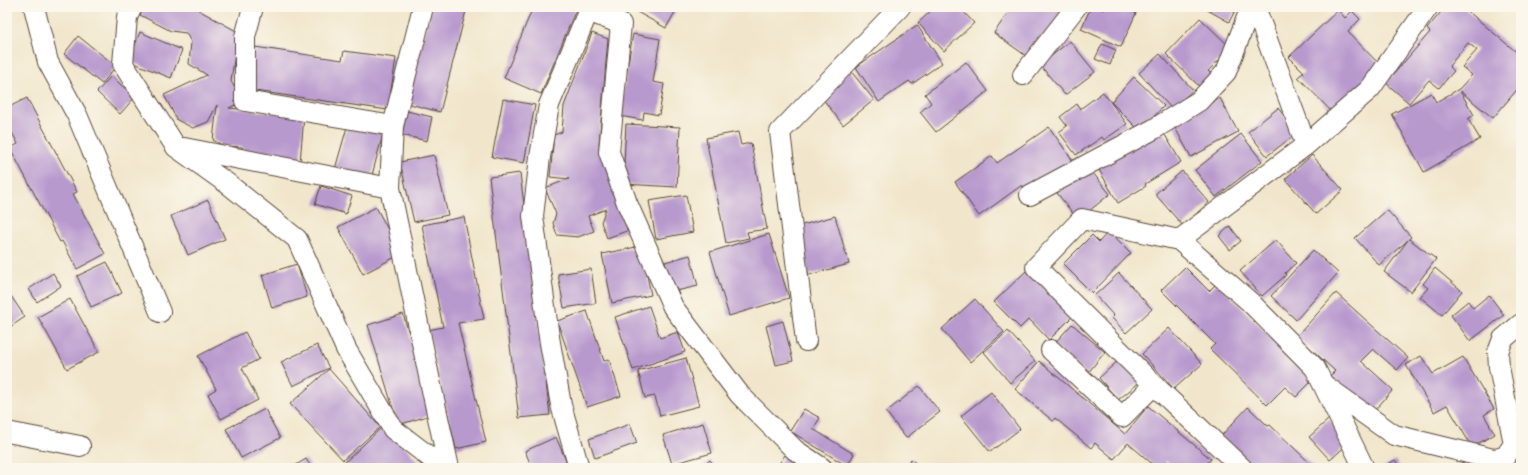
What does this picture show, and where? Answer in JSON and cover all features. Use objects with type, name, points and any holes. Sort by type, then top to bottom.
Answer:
[{"type":"street","points":[[34,7],[48,62],[77,115],[160,312]]},
{"type":"street","points":[[132,7],[127,17],[123,64],[176,147],[228,184],[297,239],[346,349],[393,429],[444,468]]},
{"type":"street","points":[[254,7],[245,37],[245,102],[393,126]]},
{"type":"street","points":[[423,7],[393,126],[390,188],[449,468]]},
{"type":"street","points":[[806,341],[780,132],[900,7]]},
{"type":"street","points":[[1023,75],[1076,7]]},
{"type":"street","points":[[1030,195],[1154,129],[1199,101],[1226,72],[1251,7]]},
{"type":"street","points":[[1255,7],[1306,145]]},
{"type":"street","points":[[1179,240],[1306,145],[1370,89],[1428,7]]},
{"type":"street","points":[[579,468],[561,405],[549,338],[533,216],[540,157],[549,105],[589,9],[621,24],[609,152],[627,203],[673,307],[740,395],[795,450],[822,468]]},
{"type":"street","points":[[176,147],[390,188]]},
{"type":"street","points":[[1242,468],[1154,385],[1036,267],[1082,219],[1179,240],[1255,308],[1315,368],[1364,468]]},
{"type":"street","points":[[1323,384],[1394,435],[1493,459],[1505,457],[1514,444],[1499,367],[1498,352],[1503,339],[1521,324]]},
{"type":"street","points":[[1050,350],[1122,417],[1154,385]]},
{"type":"street","points":[[7,432],[80,446]]},
{"type":"building","points":[[144,7],[193,7],[238,32],[231,81],[242,102],[229,108],[304,116],[300,162],[247,157],[242,147],[224,146],[213,140],[217,105],[208,122],[193,128],[177,120],[164,95],[207,75],[189,64],[191,42],[186,33],[171,31],[140,15]]},
{"type":"building","points":[[431,7],[467,7],[440,112],[406,103]]},
{"type":"building","points":[[533,7],[577,7],[541,94],[504,78]]},
{"type":"building","points":[[628,7],[678,7],[666,28]]},
{"type":"building","points":[[935,7],[959,7],[974,23],[944,51],[918,23]]},
{"type":"building","points":[[1012,7],[1066,7],[1029,58],[994,33]]},
{"type":"building","points":[[1091,7],[1097,7],[1104,10],[1105,7],[1124,7],[1136,13],[1121,47],[1081,29]]},
{"type":"building","points":[[1202,7],[1237,7],[1229,22]]},
{"type":"building","points":[[1445,7],[1463,7],[1521,56],[1521,85],[1493,118],[1460,91],[1474,115],[1468,119],[1480,139],[1424,172],[1392,114],[1431,93],[1436,102],[1459,89],[1472,75],[1462,67],[1477,50],[1468,43],[1449,66],[1454,71],[1439,88],[1429,80],[1409,103],[1386,83],[1430,32],[1427,29]]},
{"type":"building","points":[[1338,10],[1345,18],[1352,11],[1360,19],[1348,32],[1382,67],[1333,113],[1298,77],[1304,72],[1289,57]]},
{"type":"building","points":[[1200,18],[1231,48],[1208,71],[1215,77],[1202,89],[1166,54]]},
{"type":"building","points":[[917,25],[942,63],[912,84],[909,81],[879,102],[856,67]]},
{"type":"building","points":[[140,32],[182,50],[171,78],[129,61]]},
{"type":"building","points":[[592,33],[608,39],[599,144],[632,229],[607,238],[601,222],[606,209],[588,216],[594,231],[578,237],[557,235],[553,223],[556,214],[545,188],[569,179],[550,177],[554,135],[562,132],[564,106]]},
{"type":"building","points":[[633,34],[660,39],[653,82],[664,84],[659,115],[644,112],[643,120],[619,116]]},
{"type":"building","points":[[78,36],[116,66],[102,84],[64,54]]},
{"type":"building","points":[[1070,41],[1095,72],[1065,95],[1040,65]]},
{"type":"building","points":[[1102,44],[1116,50],[1110,65],[1095,59]]},
{"type":"building","points":[[255,47],[342,60],[344,51],[396,58],[388,110],[248,90]]},
{"type":"building","points":[[1160,54],[1193,90],[1172,109],[1139,73]]},
{"type":"building","points":[[966,62],[988,91],[936,132],[920,112],[931,103],[925,94]]},
{"type":"building","points":[[850,70],[874,100],[843,125],[819,94]]},
{"type":"building","points":[[111,76],[135,97],[120,114],[97,92]]},
{"type":"building","points":[[1134,77],[1164,106],[1140,131],[1111,102]]},
{"type":"building","points":[[1103,92],[1127,124],[1104,140],[1102,137],[1076,155],[1059,132],[1067,126],[1060,117],[1077,104],[1080,109]]},
{"type":"building","points":[[27,98],[77,192],[73,194],[105,254],[77,269],[62,241],[60,242],[10,148],[18,144],[7,123],[7,108]]},
{"type":"building","points":[[1220,98],[1238,132],[1191,157],[1173,124]]},
{"type":"building","points":[[503,99],[535,105],[524,163],[492,157]]},
{"type":"building","points":[[1278,108],[1297,133],[1267,156],[1248,132]]},
{"type":"building","points":[[407,111],[432,117],[427,141],[402,135]]},
{"type":"building","points":[[349,120],[384,130],[371,179],[335,169]]},
{"type":"building","points":[[626,124],[680,127],[677,187],[623,184]]},
{"type":"building","points":[[1049,127],[1073,161],[1028,194],[1022,185],[979,216],[955,182],[992,156],[997,163]]},
{"type":"building","points":[[1162,130],[1181,162],[1118,203],[1098,168]]},
{"type":"building","points":[[738,132],[741,145],[751,143],[767,229],[747,232],[749,238],[726,243],[706,138]]},
{"type":"building","points":[[1241,134],[1262,161],[1216,197],[1195,170]]},
{"type":"building","points":[[434,155],[448,215],[414,222],[400,162]]},
{"type":"building","points":[[1312,155],[1343,190],[1316,214],[1285,179]]},
{"type":"building","points":[[1089,168],[1110,194],[1078,220],[1057,193]]},
{"type":"building","points":[[1182,171],[1209,202],[1183,226],[1155,194]]},
{"type":"building","points":[[520,173],[550,415],[519,418],[489,177]]},
{"type":"building","points":[[321,186],[352,196],[346,214],[315,204]]},
{"type":"building","points":[[686,195],[693,232],[656,239],[649,201]]},
{"type":"building","points":[[208,200],[225,239],[188,255],[171,216]]},
{"type":"building","points":[[376,207],[401,254],[363,274],[338,227]]},
{"type":"building","points":[[1387,210],[1411,237],[1409,239],[1436,259],[1411,292],[1384,272],[1408,240],[1379,265],[1355,238]]},
{"type":"building","points":[[835,216],[849,264],[809,275],[795,227]]},
{"type":"building","points":[[464,217],[484,319],[458,323],[486,442],[456,449],[428,330],[443,327],[422,225]]},
{"type":"building","points":[[1230,226],[1241,241],[1230,250],[1219,236]]},
{"type":"building","points":[[1109,231],[1131,253],[1092,293],[1063,264],[1092,235],[1099,242]]},
{"type":"building","points":[[769,234],[789,298],[729,316],[710,252]]},
{"type":"building","points":[[1276,240],[1296,263],[1285,273],[1286,275],[1262,296],[1240,271]]},
{"type":"building","points":[[641,246],[651,295],[612,303],[602,254]]},
{"type":"building","points":[[1313,250],[1338,273],[1296,320],[1271,296]]},
{"type":"building","points":[[690,255],[698,286],[672,292],[665,262]]},
{"type":"building","points":[[107,262],[122,293],[91,307],[77,276]]},
{"type":"building","points":[[297,264],[307,297],[272,308],[262,275]]},
{"type":"building","points":[[1185,267],[1209,291],[1217,283],[1313,380],[1296,397],[1285,387],[1267,405],[1210,349],[1215,344],[1161,290]]},
{"type":"building","points":[[1435,268],[1462,291],[1442,315],[1420,297],[1428,288],[1423,284]]},
{"type":"building","points":[[591,269],[596,303],[564,308],[558,274]]},
{"type":"building","points":[[1028,269],[1074,315],[1049,340],[1029,319],[1020,328],[994,302]]},
{"type":"building","points":[[53,273],[61,286],[37,302],[29,289]]},
{"type":"building","points":[[1119,273],[1152,309],[1126,333],[1112,318],[1114,316],[1095,295]]},
{"type":"building","points":[[1336,293],[1408,358],[1397,370],[1373,349],[1361,361],[1393,390],[1372,413],[1330,376],[1335,371],[1297,336]]},
{"type":"building","points":[[1489,295],[1504,315],[1470,341],[1451,315],[1468,301],[1473,308]]},
{"type":"building","points":[[11,296],[25,317],[7,329],[7,298]]},
{"type":"building","points":[[70,299],[99,352],[67,369],[38,317]]},
{"type":"building","points":[[975,299],[1004,332],[970,362],[942,329]]},
{"type":"building","points":[[649,306],[660,338],[678,332],[685,352],[633,370],[615,317]]},
{"type":"building","points":[[587,311],[604,361],[609,359],[621,396],[587,407],[557,321]]},
{"type":"building","points":[[403,314],[434,414],[398,425],[368,325]]},
{"type":"building","points":[[783,321],[793,361],[776,365],[766,326]]},
{"type":"building","points":[[1072,324],[1105,352],[1087,374],[1053,345]]},
{"type":"building","points":[[1169,328],[1202,364],[1174,389],[1142,354]]},
{"type":"building","points":[[1008,331],[1035,361],[1010,383],[984,352]]},
{"type":"building","points":[[245,332],[259,359],[242,368],[258,400],[221,419],[208,394],[216,389],[198,356]]},
{"type":"building","points":[[317,345],[329,368],[293,386],[281,362]]},
{"type":"building","points":[[1421,356],[1433,374],[1463,357],[1494,409],[1484,415],[1495,434],[1472,447],[1447,405],[1434,412],[1406,365]]},
{"type":"building","points":[[686,358],[699,406],[660,416],[655,396],[645,398],[638,371]]},
{"type":"building","points":[[1121,358],[1141,381],[1118,400],[1099,378]]},
{"type":"building","points":[[1039,361],[1125,434],[1148,406],[1211,459],[1204,468],[1175,468],[1166,461],[1160,468],[1157,468],[1128,443],[1114,459],[1095,443],[1091,448],[1055,418],[1053,421],[1015,389]]},
{"type":"building","points":[[329,369],[380,427],[343,460],[290,404]]},
{"type":"building","points":[[919,386],[940,412],[906,438],[886,412]]},
{"type":"building","points":[[991,392],[1020,429],[990,452],[961,416]]},
{"type":"building","points":[[1521,406],[1521,432],[1512,409]]},
{"type":"building","points":[[1248,407],[1268,426],[1270,425],[1315,468],[1255,468],[1221,436]]},
{"type":"building","points":[[265,409],[280,438],[241,458],[226,429]]},
{"type":"building","points":[[804,409],[820,418],[813,429],[854,454],[847,466],[790,431]]},
{"type":"building","points":[[1329,419],[1350,442],[1330,460],[1309,437]]},
{"type":"building","points":[[703,423],[712,453],[672,464],[663,435]]},
{"type":"building","points":[[630,424],[637,443],[595,458],[589,439]]},
{"type":"building","points":[[383,426],[424,468],[351,468],[345,462]]},
{"type":"building","points":[[556,437],[569,468],[532,468],[525,451]]},
{"type":"building","points":[[785,455],[803,468],[776,468]]},
{"type":"building","points":[[306,459],[312,468],[291,468]]},
{"type":"building","points":[[911,459],[921,468],[903,468]]},
{"type":"building","points":[[710,460],[716,468],[700,468]]},
{"type":"building","points":[[1395,460],[1400,468],[1382,468]]}]
